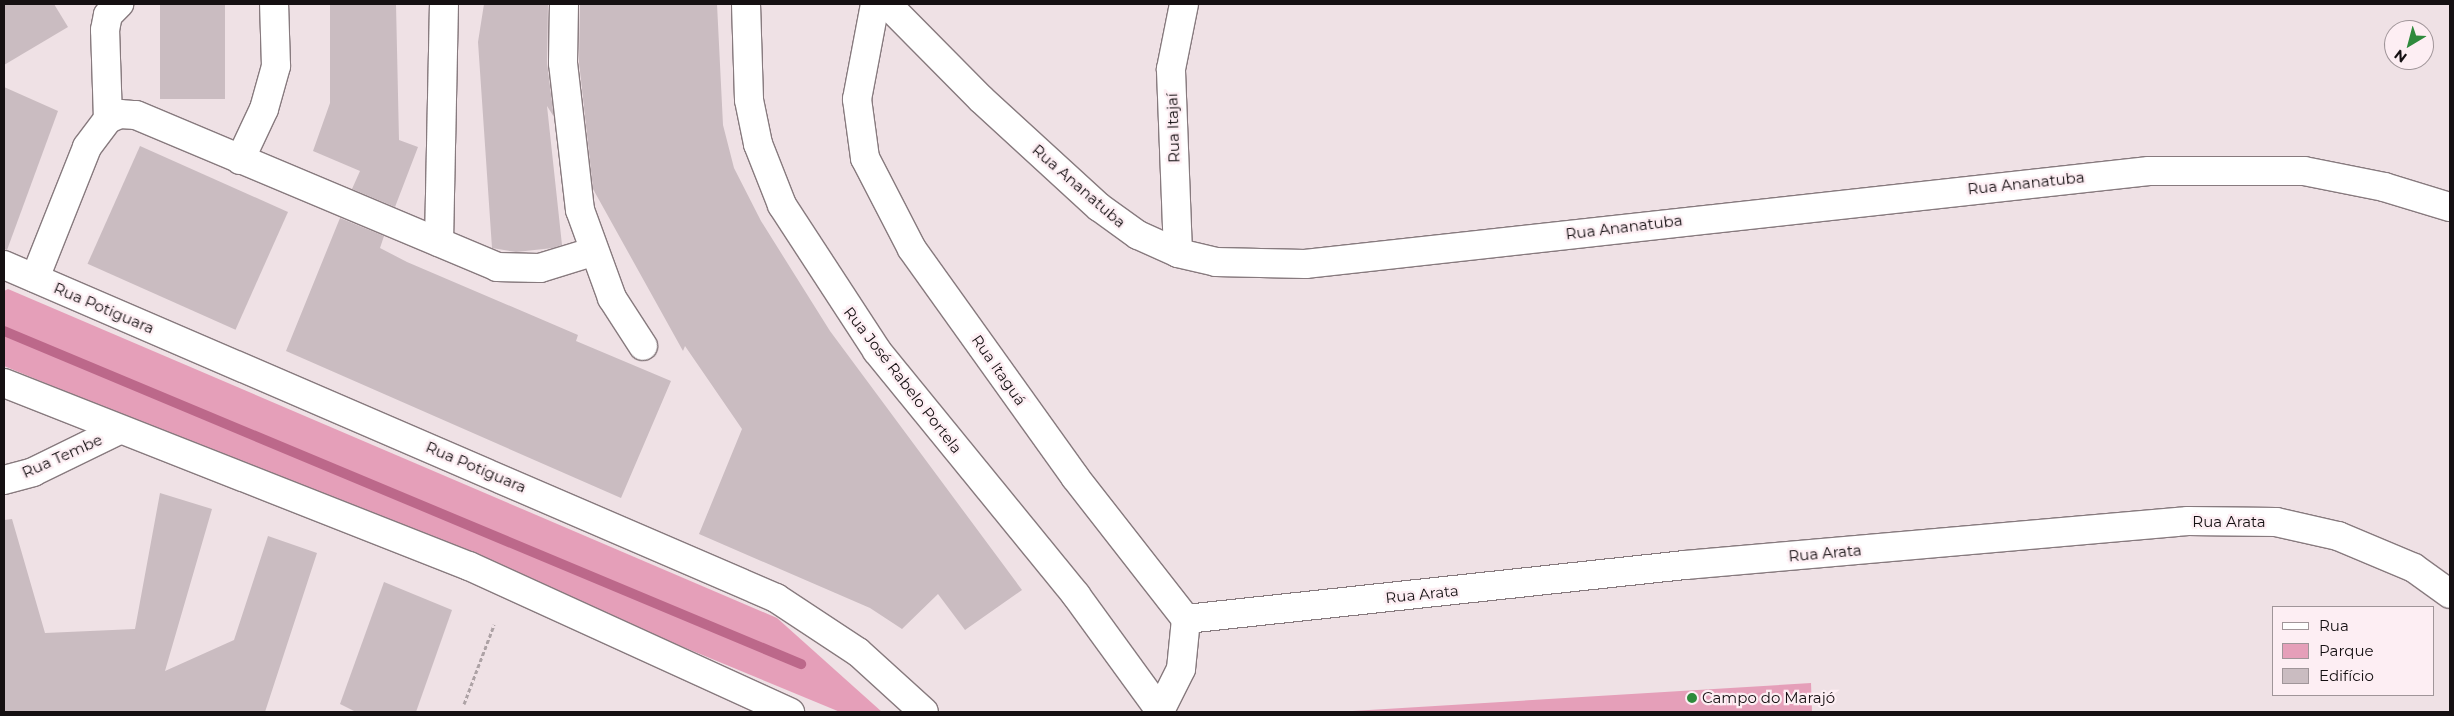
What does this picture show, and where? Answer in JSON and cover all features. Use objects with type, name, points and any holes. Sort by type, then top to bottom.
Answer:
[{"type":"street","points":[[35,278],[87,148],[108,119],[105,30],[108,15],[119,4]]},
{"type":"street","points":[[240,160],[264,110],[276,66],[274,4]]},
{"type":"street","points":[[439,242],[444,4]]},
{"type":"street","points":[[564,4],[563,63],[571,152],[580,210],[592,252],[612,298],[644,346]]},
{"type":"street","name":"Rua José Rabelo Portela","points":[[746,4],[749,100],[758,144],[782,205],[877,351],[1076,595],[1161,712]]},
{"type":"street","name":"Rua Itaguá","points":[[875,4],[857,99],[865,158],[883,200],[912,249],[1075,477],[1186,619]]},
{"type":"street","name":"Rua Ananatuba","points":[[887,4],[981,99],[1099,207],[1138,236],[1178,253],[1216,262],[1305,264],[2149,171],[2304,171],[2384,187],[2450,207]]},
{"type":"street","name":"Rua Itajaí","points":[[1178,253],[1171,69],[1184,4]]},
{"type":"street","points":[[108,119],[136,115],[497,267],[540,268],[592,252]]},
{"type":"street","name":"Rua Potiguara","points":[[4,265],[776,598],[858,652],[924,712]]},
{"type":"street","points":[[4,383],[118,430],[469,566],[790,712]]},
{"type":"street","name":"Rua Tembe","points":[[4,480],[33,472],[118,430]]},
{"type":"street","name":"Rua Arata","points":[[1186,619],[1686,565],[2188,522],[2276,522],[2338,536],[2414,568],[2450,594]]},
{"type":"street","points":[[1161,712],[1181,669],[1186,619]]},
{"type":"path","points":[[464,704],[494,625]]},
{"type":"green space","points":[[8,289],[777,618],[882,712],[840,712],[4,366],[4,291]]},
{"type":"green space","name":"Campo do Marajó","points":[[1811,683],[1812,712],[1336,712]]},
{"type":"building","points":[[4,4],[54,4],[68,27],[4,65]]},
{"type":"building","points":[[160,4],[225,4],[225,99],[160,99]]},
{"type":"building","points":[[330,4],[396,4],[399,140],[418,147],[395,207],[352,189],[360,171],[313,151],[330,103]]},
{"type":"building","points":[[484,4],[548,4],[547,63],[554,117],[547,106],[562,245],[553,248],[516,252],[492,248],[478,42]]},
{"type":"building","points":[[580,4],[717,4],[723,125],[734,168],[761,221],[830,331],[1022,590],[965,630],[938,594],[902,629],[870,608],[699,534],[742,429],[685,346],[683,351],[593,189],[579,62]]},
{"type":"building","points":[[4,87],[58,111],[7,250],[4,249]]},
{"type":"building","points":[[140,146],[288,212],[236,330],[88,264]]},
{"type":"building","points":[[340,218],[384,236],[380,248],[407,262],[578,335],[576,341],[671,381],[621,498],[286,351]]},
{"type":"building","points":[[160,493],[212,509],[165,671],[234,640],[268,536],[317,553],[265,712],[4,712],[4,520],[12,519],[45,633],[135,629]]},
{"type":"building","points":[[384,582],[452,610],[416,712],[356,712],[340,704]]},
{"type":"waterway","points":[[4,331],[801,664]]},
{"type":"place","name":"Campo do Marajó","points":[[1692,698]]}]
